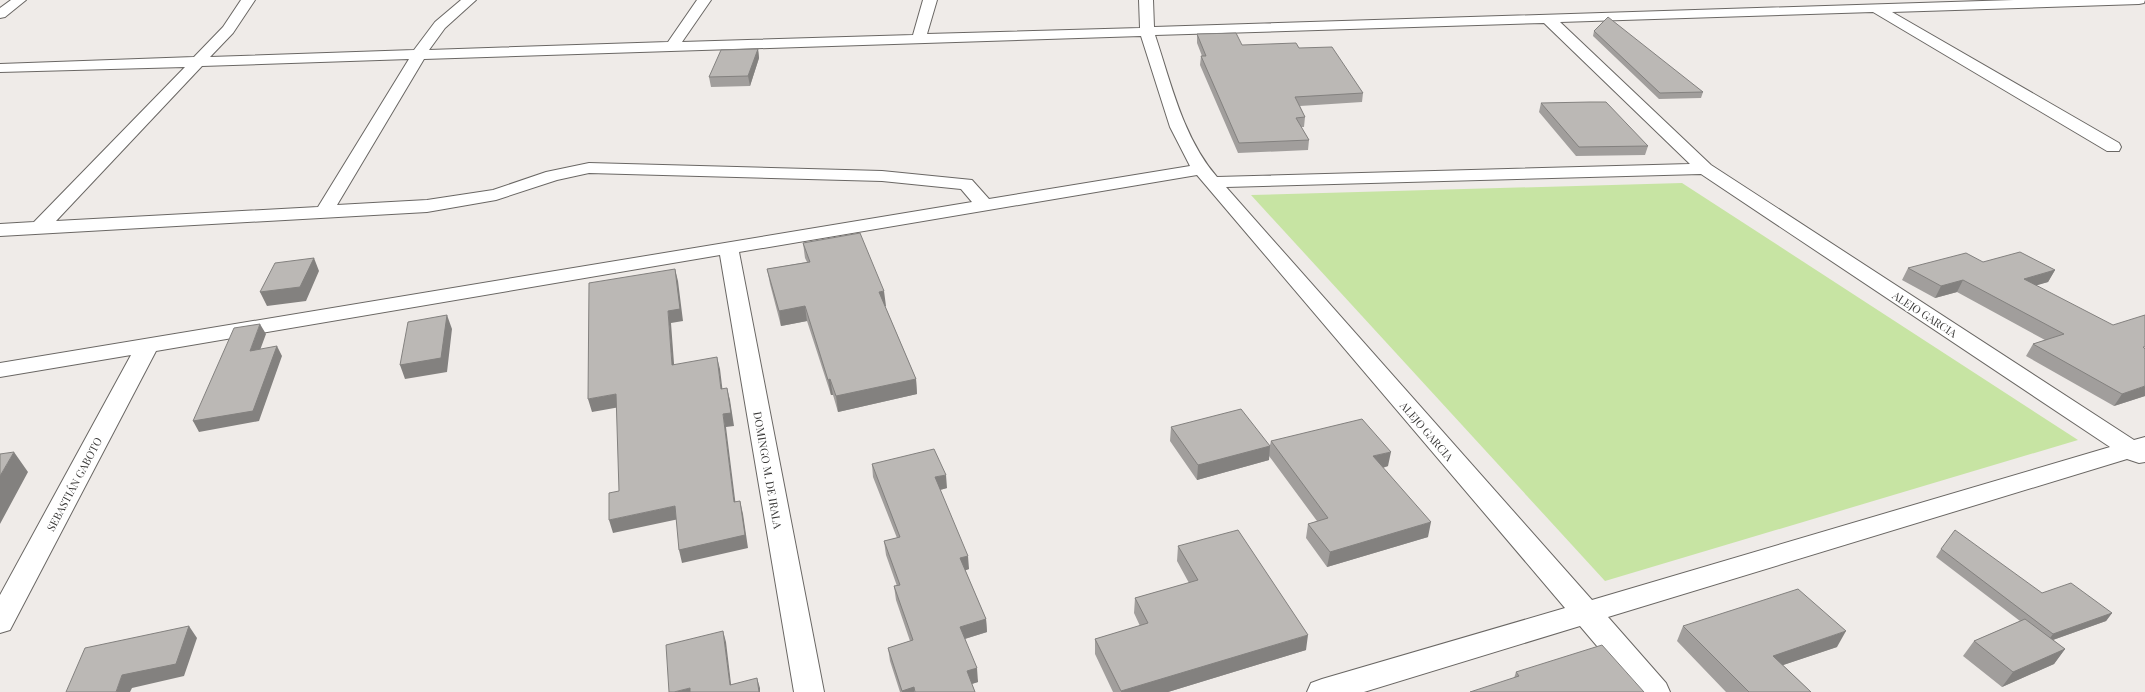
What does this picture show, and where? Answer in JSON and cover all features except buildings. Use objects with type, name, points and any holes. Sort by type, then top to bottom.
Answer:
[{"type":"street","points":[[0,14],[19,0]]},
{"type":"street","points":[[38,228],[228,30],[248,0]]},
{"type":"street","points":[[324,212],[424,45],[440,25],[469,0]]},
{"type":"street","points":[[672,48],[704,0]]},
{"type":"street","points":[[918,40],[930,0]]},
{"type":"street","name":"ALEJO GARCIA","points":[[1146,0],[1147,33],[1178,128],[1206,175],[1585,613],[1656,692]]},
{"type":"street","points":[[0,68],[1147,33],[2139,0]]},
{"type":"street","points":[[1877,9],[2113,147]]},
{"type":"street","name":"ALEJO GARCIA","points":[[1549,20],[1706,169],[2140,451]]},
{"type":"street","points":[[0,230],[427,206],[466,201],[496,195],[552,176],[589,168],[882,176],[966,184],[984,205]]},
{"type":"street","points":[[0,370],[984,205],[1206,175],[1706,169]]},
{"type":"street","name":"DOMINGO M. DE IRALA","points":[[728,248],[809,692]]},
{"type":"street","name":"SEBASTIÁN GABOTO","points":[[0,622],[148,346]]},
{"type":"street","points":[[1322,692],[1585,613],[2140,451]]},
{"type":"green space","points":[[1682,183],[2078,440],[1605,581],[1251,195]]}]
